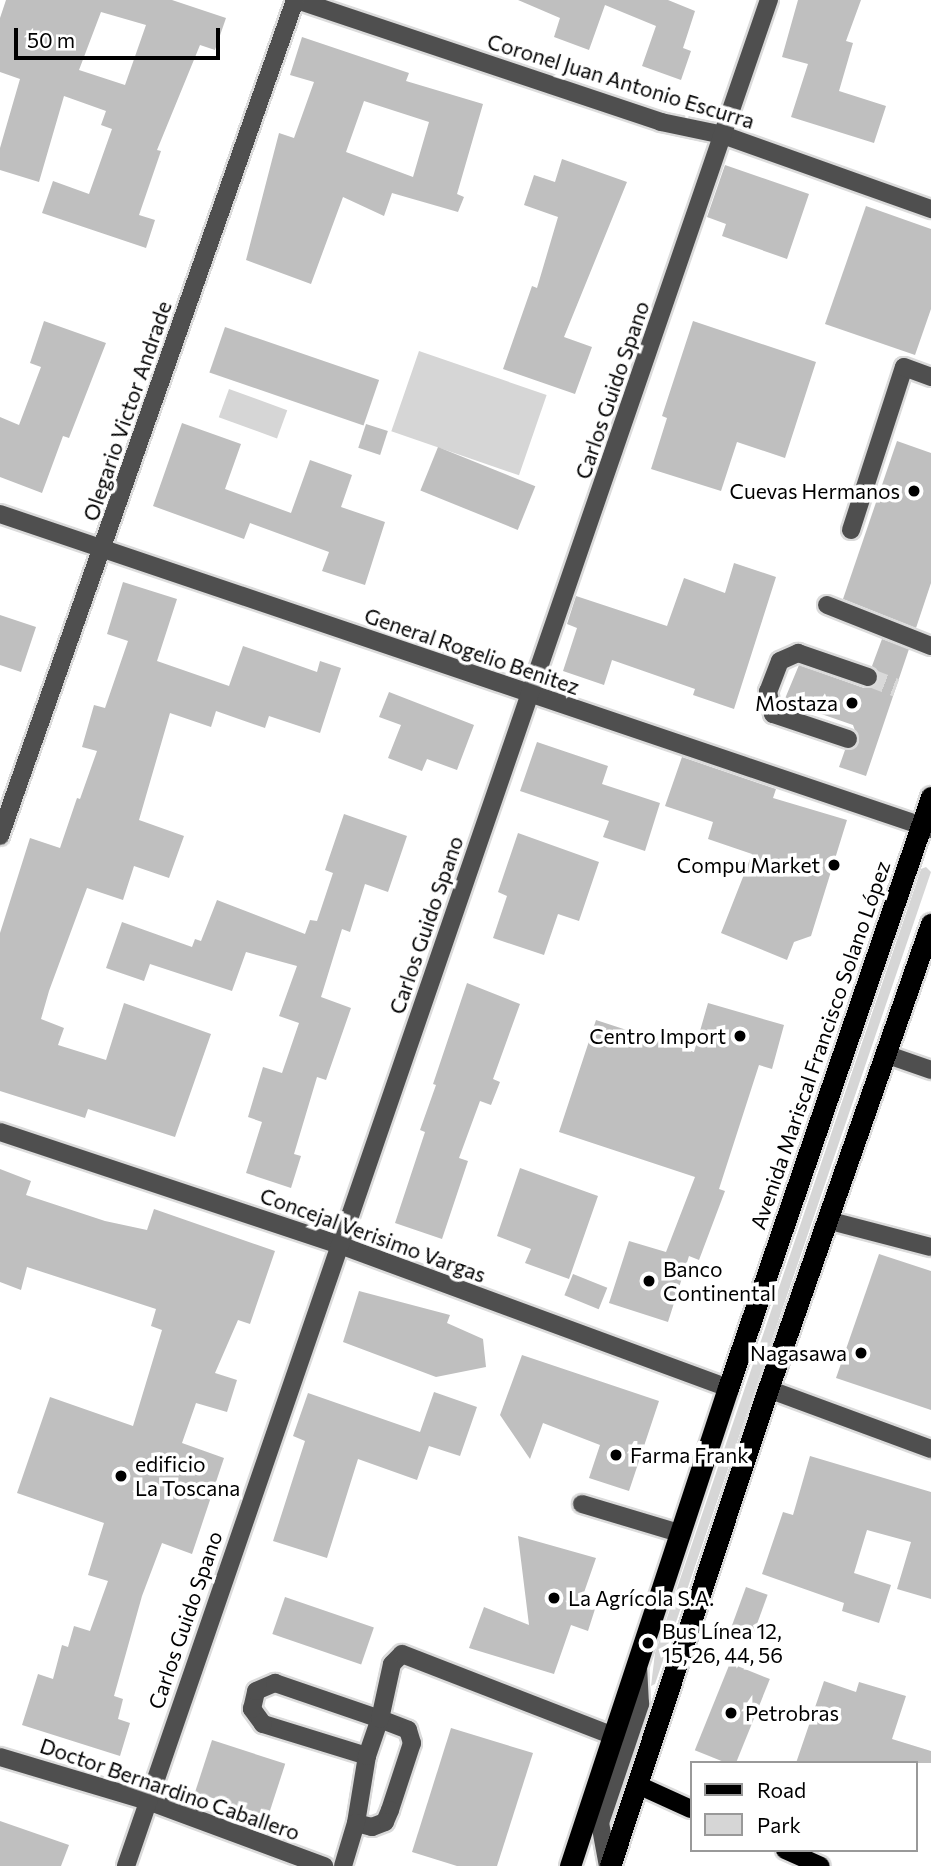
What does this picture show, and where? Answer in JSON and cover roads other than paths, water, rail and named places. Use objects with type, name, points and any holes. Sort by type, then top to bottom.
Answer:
[{"type":"highway","name":"Avenida Mariscal Francisco Solano López","points":[[570,1866],[682,1534],[728,1388],[926,827],[931,797]]},
{"type":"highway","points":[[609,1866],[768,1389],[885,1054],[925,958],[931,924]]},
{"type":"main road","points":[[638,1785],[690,1808]]},
{"type":"main road","points":[[790,1852],[821,1866]]},
{"type":"street","name":"Coronel Juan Antonio Escurra","points":[[296,0],[661,122],[723,135],[931,209]]},
{"type":"street","name":"Olegario Victor Andrade","points":[[0,836],[296,0]]},
{"type":"street","name":"Carlos Guido Spano","points":[[126,1866],[337,1244],[531,697],[769,0]]},
{"type":"street","points":[[851,530],[904,367],[931,377]]},
{"type":"street","name":"General Rogelio Benitez","points":[[0,514],[103,546],[531,697],[926,827]]},
{"type":"street","points":[[827,605],[931,646]]},
{"type":"street","points":[[848,739],[773,714],[768,692],[780,661],[798,653],[868,677]]},
{"type":"street","points":[[885,1054],[931,1070]]},
{"type":"street","name":"Concejal Verisimo Vargas","points":[[0,1132],[337,1244],[728,1388]]},
{"type":"street","points":[[827,1220],[931,1247]]},
{"type":"street","points":[[768,1389],[931,1449]]},
{"type":"street","points":[[582,1504],[682,1534]]},
{"type":"street","points":[[343,1866],[356,1823],[367,1756],[380,1719],[391,1664],[402,1654],[613,1736]]},
{"type":"street","points":[[609,1866],[600,1824],[640,1704],[638,1658]]},
{"type":"street","points":[[356,1823],[379,1826],[385,1822],[412,1743],[408,1730],[275,1683],[265,1684],[252,1699],[257,1719],[263,1724],[367,1756]]},
{"type":"street","name":"Doctor Bernardino Caballero","points":[[0,1757],[148,1801],[324,1866]]},
{"type":"tunnel","points":[[868,677],[896,688]]},
{"type":"place","name":"Cuevas Hermanos","points":[[914,491]]},
{"type":"place","name":"Mostaza","points":[[852,703]]},
{"type":"place","name":"Compu Market","points":[[834,865]]},
{"type":"place","name":"Centro Import","points":[[740,1036]]},
{"type":"place","name":"Banco Continental","points":[[649,1281]]},
{"type":"place","name":"Nagasawa","points":[[861,1353]]},
{"type":"place","name":"Farma Frank","points":[[616,1455]]},
{"type":"place","name":"edificio La Toscana","points":[[121,1476]]},
{"type":"place","name":"La Agrícola S.A.","points":[[554,1598]]},
{"type":"place","name":"Bus Línea 12, 15, 26, 44, 56","points":[[648,1643]]},
{"type":"place","name":"Petrobras","points":[[731,1713]]}]
